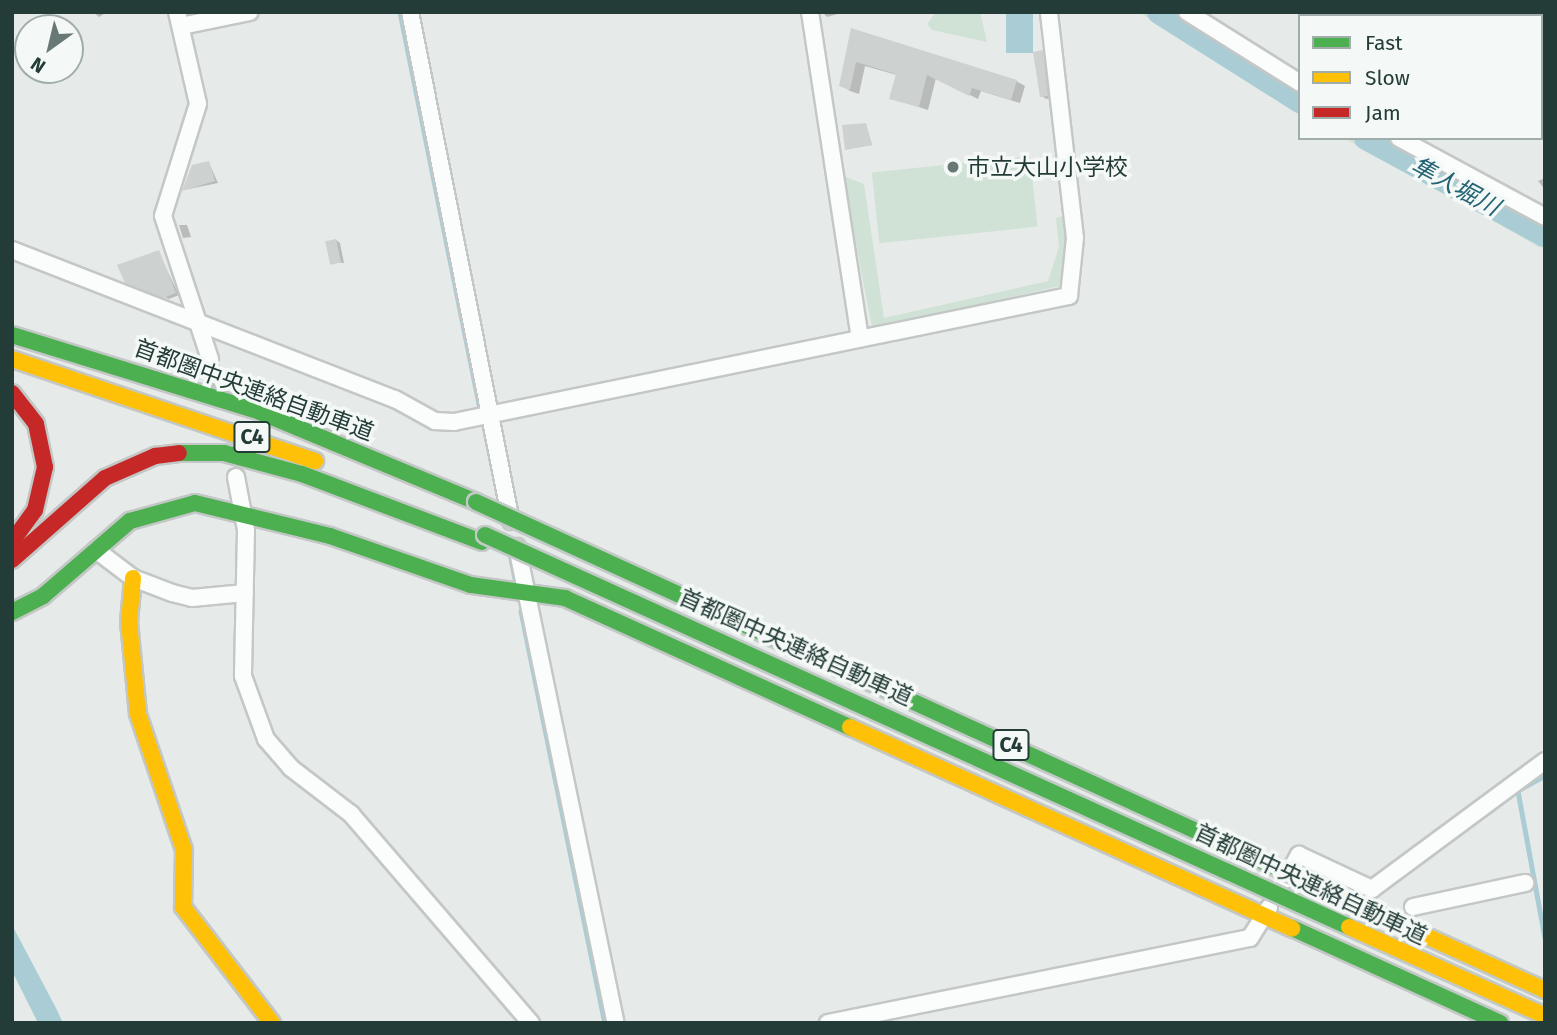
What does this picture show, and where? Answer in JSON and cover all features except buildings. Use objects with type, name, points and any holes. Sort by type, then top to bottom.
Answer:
[{"type":"main road","points":[[12,315],[118,352],[149,375]]},
{"type":"main road","name":"首都圏中央連絡自動車道","points":[[12,335],[149,375],[260,412],[476,502],[1545,990]]},
{"type":"main road","name":"首都圏中央連絡自動車道","points":[[12,359],[251,436],[483,538],[651,607],[1545,1016]]},
{"type":"main road","points":[[12,393],[36,424],[45,467],[35,510],[12,542]]},
{"type":"main road","points":[[12,559],[117,471],[155,456],[208,451],[302,474],[483,538]]},
{"type":"main road","points":[[12,612],[43,596],[130,522],[161,508],[195,503],[243,512],[471,585],[526,592],[592,608],[1264,918],[1500,1023]]},
{"type":"main road","points":[[133,578],[129,622],[138,715],[184,850],[183,907],[272,1023]]},
{"type":"street","points":[[210,359],[163,216],[197,114],[179,19],[250,12]]},
{"type":"street","points":[[410,12],[615,1023]]},
{"type":"street","points":[[810,12],[859,338]]},
{"type":"street","points":[[12,250],[395,399],[435,421],[490,413],[1069,296],[1075,238],[1049,12]]},
{"type":"street","points":[[1187,12],[1298,82]]},
{"type":"street","points":[[1403,140],[1545,217]]},
{"type":"street","points":[[236,477],[243,512],[243,676],[272,750],[351,814],[531,1023]]},
{"type":"street","points":[[96,550],[133,578],[192,598],[245,593]]},
{"type":"street","points":[[828,1023],[1250,938],[1299,855],[1372,889],[1545,761]]},
{"type":"street","points":[[1413,907],[1525,883]]},
{"type":"green space","points":[[936,12],[980,12],[987,42],[932,30],[927,24]]},
{"type":"green space","points":[[1139,12],[1154,12],[1298,102],[1298,113]]},
{"type":"green space","points":[[1165,12],[1175,12],[1298,89],[1298,96]]},
{"type":"green space","points":[[1348,140],[1369,140],[1481,202],[1474,209]]},
{"type":"green space","points":[[1377,140],[1392,140],[1486,192],[1484,196]]},
{"type":"green space","points":[[1030,156],[1037,227],[879,243],[872,173]]},
{"type":"green space","points":[[843,176],[864,184],[884,318],[1048,281],[1059,247],[1056,218],[1068,215],[1071,251],[1060,286],[872,328]]},
{"type":"green space","points":[[1489,208],[1544,240],[1540,248],[1484,216]]},
{"type":"water","points":[[1006,12],[1033,12],[1033,53],[1006,53]]},
{"type":"water","points":[[12,925],[63,1023],[38,1023],[12,971]]},
{"type":"waterway","points":[[400,12],[481,412]]},
{"type":"waterway","name":"隼人堀川","points":[[1159,12],[1298,100]]},
{"type":"waterway","name":"隼人堀川","points":[[1370,140],[1545,235]]},
{"type":"waterway","points":[[483,421],[494,474]]},
{"type":"waterway","points":[[511,558],[515,578]]},
{"type":"waterway","points":[[521,611],[605,1023]]},
{"type":"waterway","points":[[1545,776],[1518,791],[1545,938]]},
{"type":"tunnel","points":[[210,359],[220,405]]},
{"type":"traffic: fast","points":[[12,335],[260,412],[476,502]]},
{"type":"traffic: fast","points":[[179,453],[224,453],[302,474],[482,542]]},
{"type":"traffic: fast","points":[[476,502],[1334,894]]},
{"type":"traffic: fast","points":[[12,612],[43,596],[130,521],[195,503],[330,536],[471,585],[565,598],[850,727]]},
{"type":"traffic: fast","points":[[485,535],[1349,927]]},
{"type":"traffic: fast","points":[[1292,928],[1500,1023]]},
{"type":"traffic: slow","points":[[12,359],[315,461]]},
{"type":"traffic: slow","points":[[133,578],[129,622],[138,714],[184,850],[183,907],[272,1023]]},
{"type":"traffic: slow","points":[[850,727],[1292,928]]},
{"type":"traffic: slow","points":[[1334,894],[1545,990]]},
{"type":"traffic: slow","points":[[1349,927],[1545,1016]]},
{"type":"traffic: jam","points":[[12,393],[36,424],[45,467],[35,510],[12,542]]},
{"type":"traffic: jam","points":[[12,560],[105,478],[155,456],[179,453]]},
{"type":"place","name":"市立大山小学校","points":[[953,167]]}]
